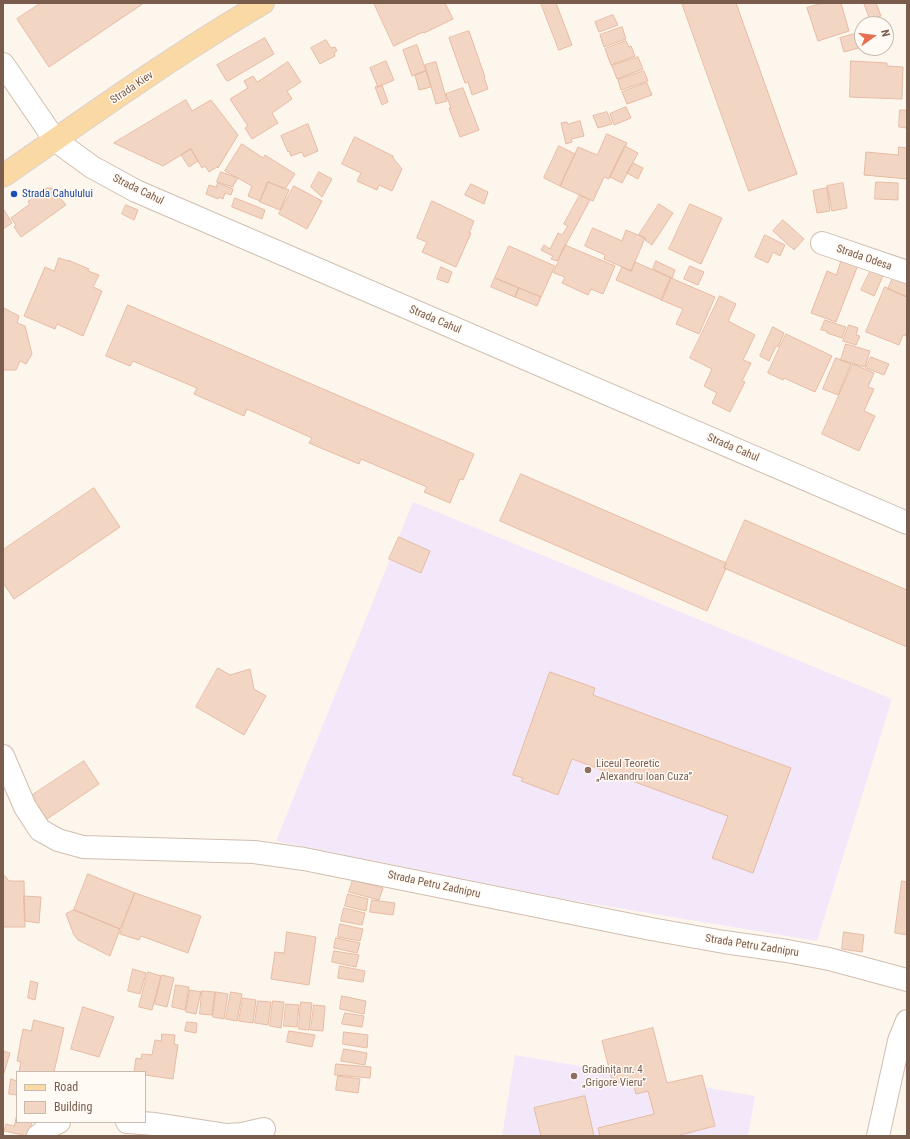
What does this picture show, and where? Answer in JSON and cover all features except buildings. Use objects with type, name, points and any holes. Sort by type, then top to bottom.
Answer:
[{"type":"main road","name":"Strada Kiev","points":[[3,176],[166,64],[235,19],[263,3]]},
{"type":"street","name":"Strada Cahul","points":[[3,64],[55,140],[92,167],[136,191],[907,523]]},
{"type":"street","name":"Strada Odesa","points":[[822,243],[907,272]]},
{"type":"street","name":"Strada Petru Zadnipru","points":[[3,756],[26,808],[40,830],[58,840],[83,847],[254,852],[304,859],[651,929],[815,956],[907,980]]},
{"type":"street","points":[[878,1136],[900,1041],[907,1021]]},
{"type":"street","points":[[38,1136],[49,1127],[57,1123]]},
{"type":"street","points":[[141,1123],[226,1135],[242,1134],[264,1129]]},
{"type":"shaded area","name":"Liceul Teoretic „Alexandru Ioan Cuza”","points":[[413,502],[892,699],[817,941],[564,899],[276,841]]},
{"type":"shaded area","name":"Gradinița nr. 4 „Grigore Vieru”","points":[[515,1055],[755,1096],[748,1136],[502,1136]]},
{"type":"place","name":"Strada Cahulului","points":[[14,194]]},
{"type":"place","name":"Liceul Teoretic „Alexandru Ioan Cuza”","points":[[588,770]]},
{"type":"place","name":"Gradinița nr. 4 „Grigore Vieru”","points":[[574,1076]]}]
